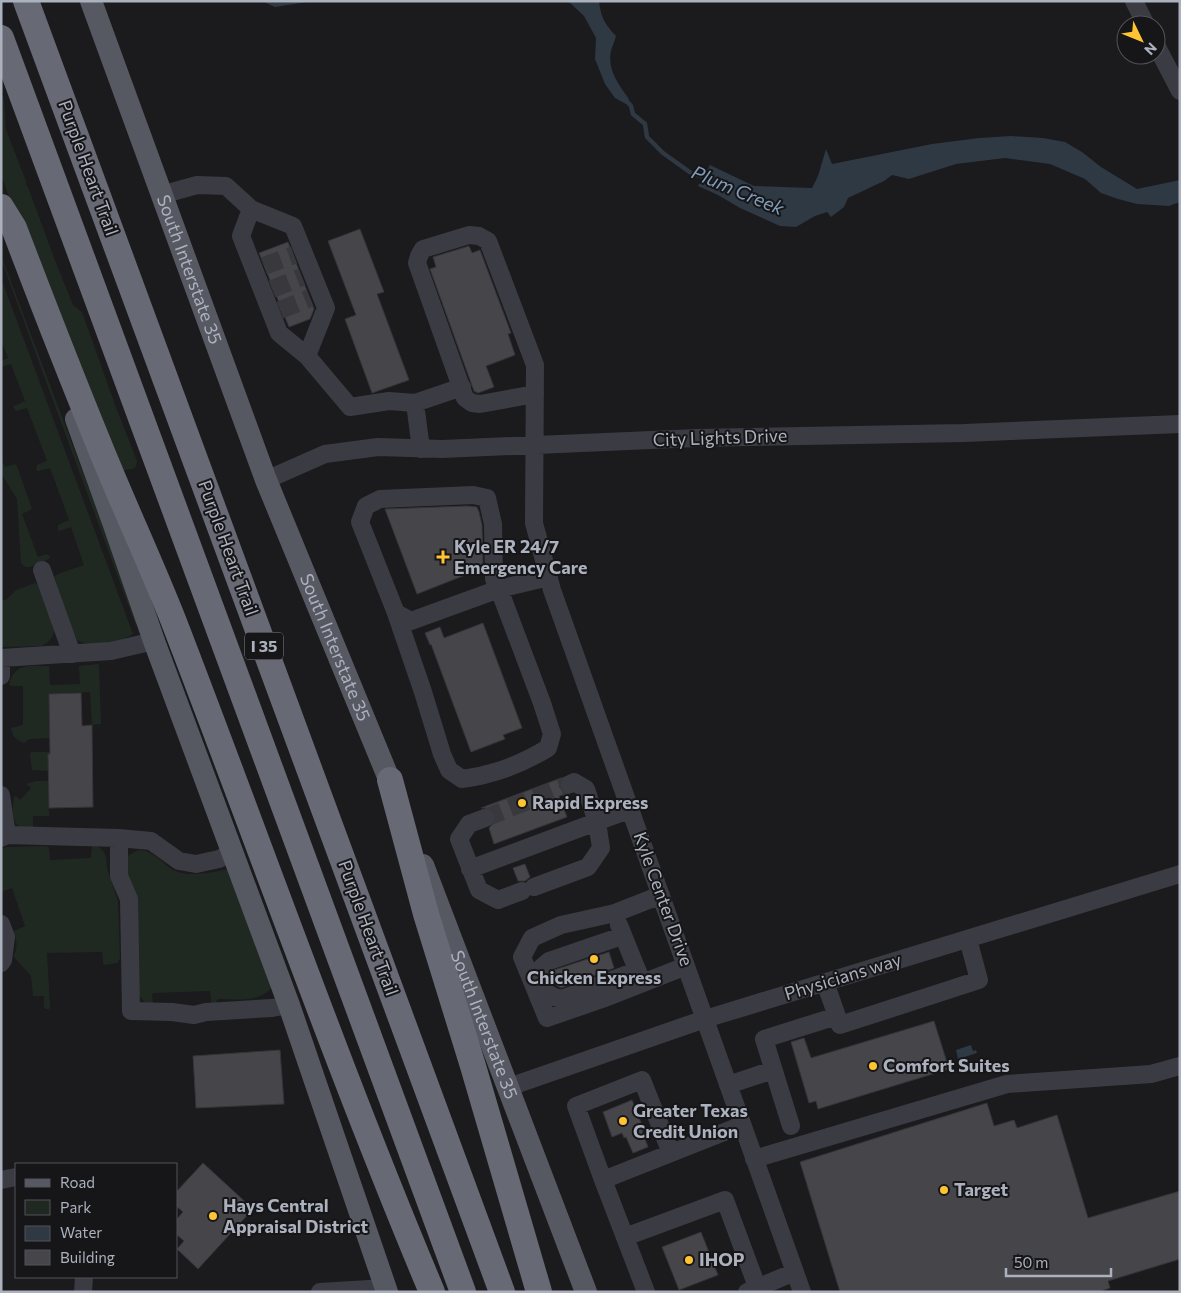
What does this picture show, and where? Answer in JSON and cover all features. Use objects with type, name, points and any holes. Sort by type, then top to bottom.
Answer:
[{"type":"highway","name":"Purple Heart Trail","points":[[26,1],[502,1292]]},
{"type":"highway","name":"Purple Heart Trail","points":[[1,38],[463,1292]]},
{"type":"highway","points":[[1,207],[14,228],[98,442],[172,617],[328,1033],[432,1292]]},
{"type":"highway","points":[[390,780],[426,914],[539,1292]]},
{"type":"main road","name":"South Interstate 35","points":[[91,1],[266,480],[390,780],[586,1292]]},
{"type":"main road","points":[[1,218],[114,525],[154,642],[289,1005],[386,1290]]},
{"type":"street","points":[[1134,1],[1141,15]]},
{"type":"street","points":[[1166,64],[1180,92]]},
{"type":"street","points":[[162,194],[197,184],[226,186],[251,209],[293,226],[299,252],[316,296],[326,308],[307,356]]},
{"type":"street","points":[[251,209],[241,236],[259,268],[268,290],[276,312],[279,333],[307,356],[350,407],[389,401],[415,403],[462,387],[466,398],[472,403],[480,404],[535,394]]},
{"type":"street","name":"Kyle Center Drive","points":[[462,387],[417,263],[423,249],[469,235],[479,236],[488,241],[535,365],[534,523],[548,578],[802,1292]]},
{"type":"street","points":[[415,403],[421,448]]},
{"type":"street","name":"City Lights Drive","points":[[266,480],[326,454],[378,447],[442,449],[696,438],[964,433],[1180,424]]},
{"type":"street","points":[[473,495],[487,498],[493,524],[494,579],[499,589],[552,734],[548,748],[528,760],[480,776],[462,779],[449,770],[442,754],[396,613],[360,522],[366,506],[380,499],[473,495]]},
{"type":"street","points":[[42,570],[72,654]]},
{"type":"street","points":[[396,613],[411,622],[499,589],[548,578]]},
{"type":"street","points":[[1,676],[1,658],[111,651],[154,642]]},
{"type":"street","points":[[485,818],[469,824],[459,839],[479,890],[498,900],[588,867],[601,848],[597,822],[586,789],[574,782],[570,784]]},
{"type":"street","points":[[1,796],[4,837],[119,838],[150,842],[179,861],[196,864],[219,859],[233,852]]},
{"type":"street","points":[[470,869],[630,809]]},
{"type":"street","points":[[119,838],[119,876],[129,899],[131,1011],[172,1012],[194,1015],[206,1012],[272,1008],[289,1005]]},
{"type":"street","name":"Physicians way","points":[[509,1087],[705,1019],[1180,874]]},
{"type":"street","points":[[639,977],[547,1018],[522,957],[532,938],[561,925],[615,913],[661,895]]},
{"type":"street","points":[[615,913],[622,936],[639,977]]},
{"type":"street","points":[[1,963],[3,960],[3,932]]},
{"type":"street","points":[[622,936],[550,962],[541,968],[540,978],[544,990],[553,998],[562,999],[686,966]]},
{"type":"street","points":[[825,982],[840,1025],[979,980],[968,939]]},
{"type":"street","points":[[791,1126],[764,1039],[836,1016]]},
{"type":"street","points":[[754,1159],[1008,1084],[1151,1074],[1180,1066]]},
{"type":"street","points":[[728,1085],[773,1070]]},
{"type":"street","points":[[646,1292],[576,1106],[642,1080],[671,1153]]},
{"type":"street","points":[[603,1180],[742,1125]]},
{"type":"street","points":[[1,1180],[15,1176]]},
{"type":"street","points":[[625,1237],[725,1200],[754,1290],[795,1272]]},
{"type":"street","points":[[83,1292],[84,1278]]},
{"type":"street","points":[[320,1292],[386,1290]]},
{"type":"green space","points":[[1,92],[4,100],[6,130],[73,305],[82,312],[137,461],[133,469],[124,470],[119,468],[20,227],[1,175]]},
{"type":"green space","points":[[1,255],[134,608],[136,626],[1,259]]},
{"type":"green space","points":[[1,278],[133,634],[120,640],[105,644],[90,644],[77,640],[55,579],[55,576],[58,574],[84,565],[71,527],[58,530],[58,525],[69,520],[50,468],[38,471],[36,469],[37,465],[47,461],[27,408],[16,411],[13,407],[25,401],[11,364],[1,367],[1,361],[8,358],[1,340]]},
{"type":"green space","points":[[1,459],[5,467],[15,464],[17,466],[32,509],[22,514],[38,557],[47,554],[50,556],[49,559],[30,567],[25,567],[21,563],[17,499],[1,473]]},
{"type":"green space","points":[[35,583],[39,585],[51,615],[54,627],[52,636],[41,646],[1,647],[1,601],[7,599],[16,590]]},
{"type":"green space","points":[[99,664],[101,724],[92,725],[90,692],[49,694],[50,738],[29,739],[24,743],[15,737],[11,728],[23,725],[23,686],[11,686],[9,684],[20,668],[49,666],[50,685],[80,684],[79,666]]},
{"type":"green space","points":[[31,752],[50,752],[48,754],[48,771],[32,770]]},
{"type":"green space","points":[[36,781],[48,781],[49,816],[33,816],[33,829],[21,827],[15,822],[14,818],[14,797],[16,796],[20,800],[31,788],[26,784]]},
{"type":"green space","points":[[92,845],[99,847],[104,852],[107,868],[118,901],[120,959],[117,963],[105,965],[102,952],[47,953],[50,1007],[46,1009],[44,1007],[44,996],[33,996],[31,976],[13,956],[16,947],[14,931],[25,926],[12,888],[1,892],[1,848],[47,846],[49,848],[50,860],[91,858]]},
{"type":"green space","points":[[139,850],[153,855],[173,870],[186,874],[201,874],[229,869],[271,988],[266,993],[254,998],[219,999],[216,1003],[211,1003],[210,991],[153,993],[153,1004],[150,1005],[144,1002],[139,995],[124,864],[129,855]]},
{"type":"water","points":[[262,1],[333,1],[307,2],[275,7]]},
{"type":"water","points":[[568,1],[599,1],[604,20],[616,36],[611,51],[611,65],[615,77],[629,99],[626,104],[615,98],[605,84],[595,59],[596,38],[584,16]]},
{"type":"water","points":[[1011,136],[1043,138],[1065,142],[1137,189],[1180,180],[1180,202],[1169,206],[1137,204],[1101,193],[1085,179],[1050,164],[1005,158],[956,164],[909,179],[892,175],[884,181],[848,198],[844,207],[831,217],[827,212],[815,216],[796,227],[780,226],[698,186],[710,165],[754,186],[812,188],[818,176],[826,149],[832,164],[932,144]]},
{"type":"water","points":[[971,1045],[973,1051],[976,1050],[977,1053],[958,1059],[956,1050]]},
{"type":"building","points":[[360,229],[384,292],[377,294],[409,380],[372,393],[345,319],[356,315],[328,241]]},
{"type":"building","points":[[288,242],[314,309],[310,319],[289,327],[259,253]]},
{"type":"building","points":[[469,246],[472,253],[480,250],[511,333],[508,334],[515,355],[486,366],[494,387],[478,393],[474,391],[430,269],[436,267],[433,257]]},
{"type":"building","name":"Kyle ER 24/7 Emergency Care","points":[[477,507],[479,512],[482,525],[483,568],[417,594],[385,509]]},
{"type":"building","points":[[483,623],[522,728],[503,735],[505,739],[471,752],[431,644],[425,633],[440,627],[444,638]]},
{"type":"building","points":[[81,693],[82,726],[92,725],[93,807],[49,808],[49,694]]},
{"type":"building","name":"Rapid Express","points":[[561,778],[560,788],[566,794],[559,796],[567,817],[494,844],[489,828],[496,819],[495,815],[491,810],[481,808]]},
{"type":"building","points":[[525,864],[530,877],[525,881],[518,881],[513,868]]},
{"type":"building","name":"Chicken Express","points":[[609,952],[614,968],[561,988],[553,983],[551,973],[554,970]]},
{"type":"building","name":"Comfort Suites","points":[[934,1021],[949,1069],[818,1109],[816,1101],[809,1103],[791,1042],[804,1038],[811,1058]]},
{"type":"building","points":[[280,1050],[284,1104],[196,1108],[193,1056]]},
{"type":"building","name":"Greater Texas Credit Union","points":[[632,1100],[644,1130],[642,1131],[648,1147],[633,1153],[626,1137],[624,1138],[622,1133],[612,1137],[603,1112]]},
{"type":"building","name":"Target","points":[[987,1103],[994,1126],[1014,1120],[1017,1128],[1057,1115],[1088,1218],[1180,1191],[1180,1259],[1108,1281],[1110,1288],[1099,1292],[840,1292],[800,1162]]},
{"type":"building","name":"Hays Central Appraisal District","points":[[203,1163],[253,1209],[198,1269],[178,1250],[184,1241],[178,1236],[178,1218],[183,1212],[178,1208],[178,1190]]},
{"type":"building","name":"IHOP","points":[[701,1232],[718,1275],[679,1290],[662,1247]]},
{"type":"waterway","name":"Plum Creek","points":[[624,98],[631,106],[633,114],[645,124],[647,137],[663,153],[691,173],[708,178]]},
{"type":"tunnel","points":[[264,266],[294,255]]},
{"type":"tunnel","points":[[272,289],[302,277]]},
{"type":"tunnel","points":[[280,310],[310,298]]},
{"type":"tunnel","points":[[485,818],[570,784]]},
{"type":"place","name":"Kyle ER 24/7 Emergency Care","points":[[443,557]]},
{"type":"place","name":"Rapid Express","points":[[522,803]]},
{"type":"place","name":"Chicken Express","points":[[594,959]]},
{"type":"place","name":"Comfort Suites","points":[[873,1066]]},
{"type":"place","name":"Greater Texas Credit Union","points":[[623,1121]]},
{"type":"place","name":"Target","points":[[944,1190]]},
{"type":"place","name":"Hays Central Appraisal District","points":[[213,1216]]},
{"type":"place","name":"IHOP","points":[[689,1260]]}]
